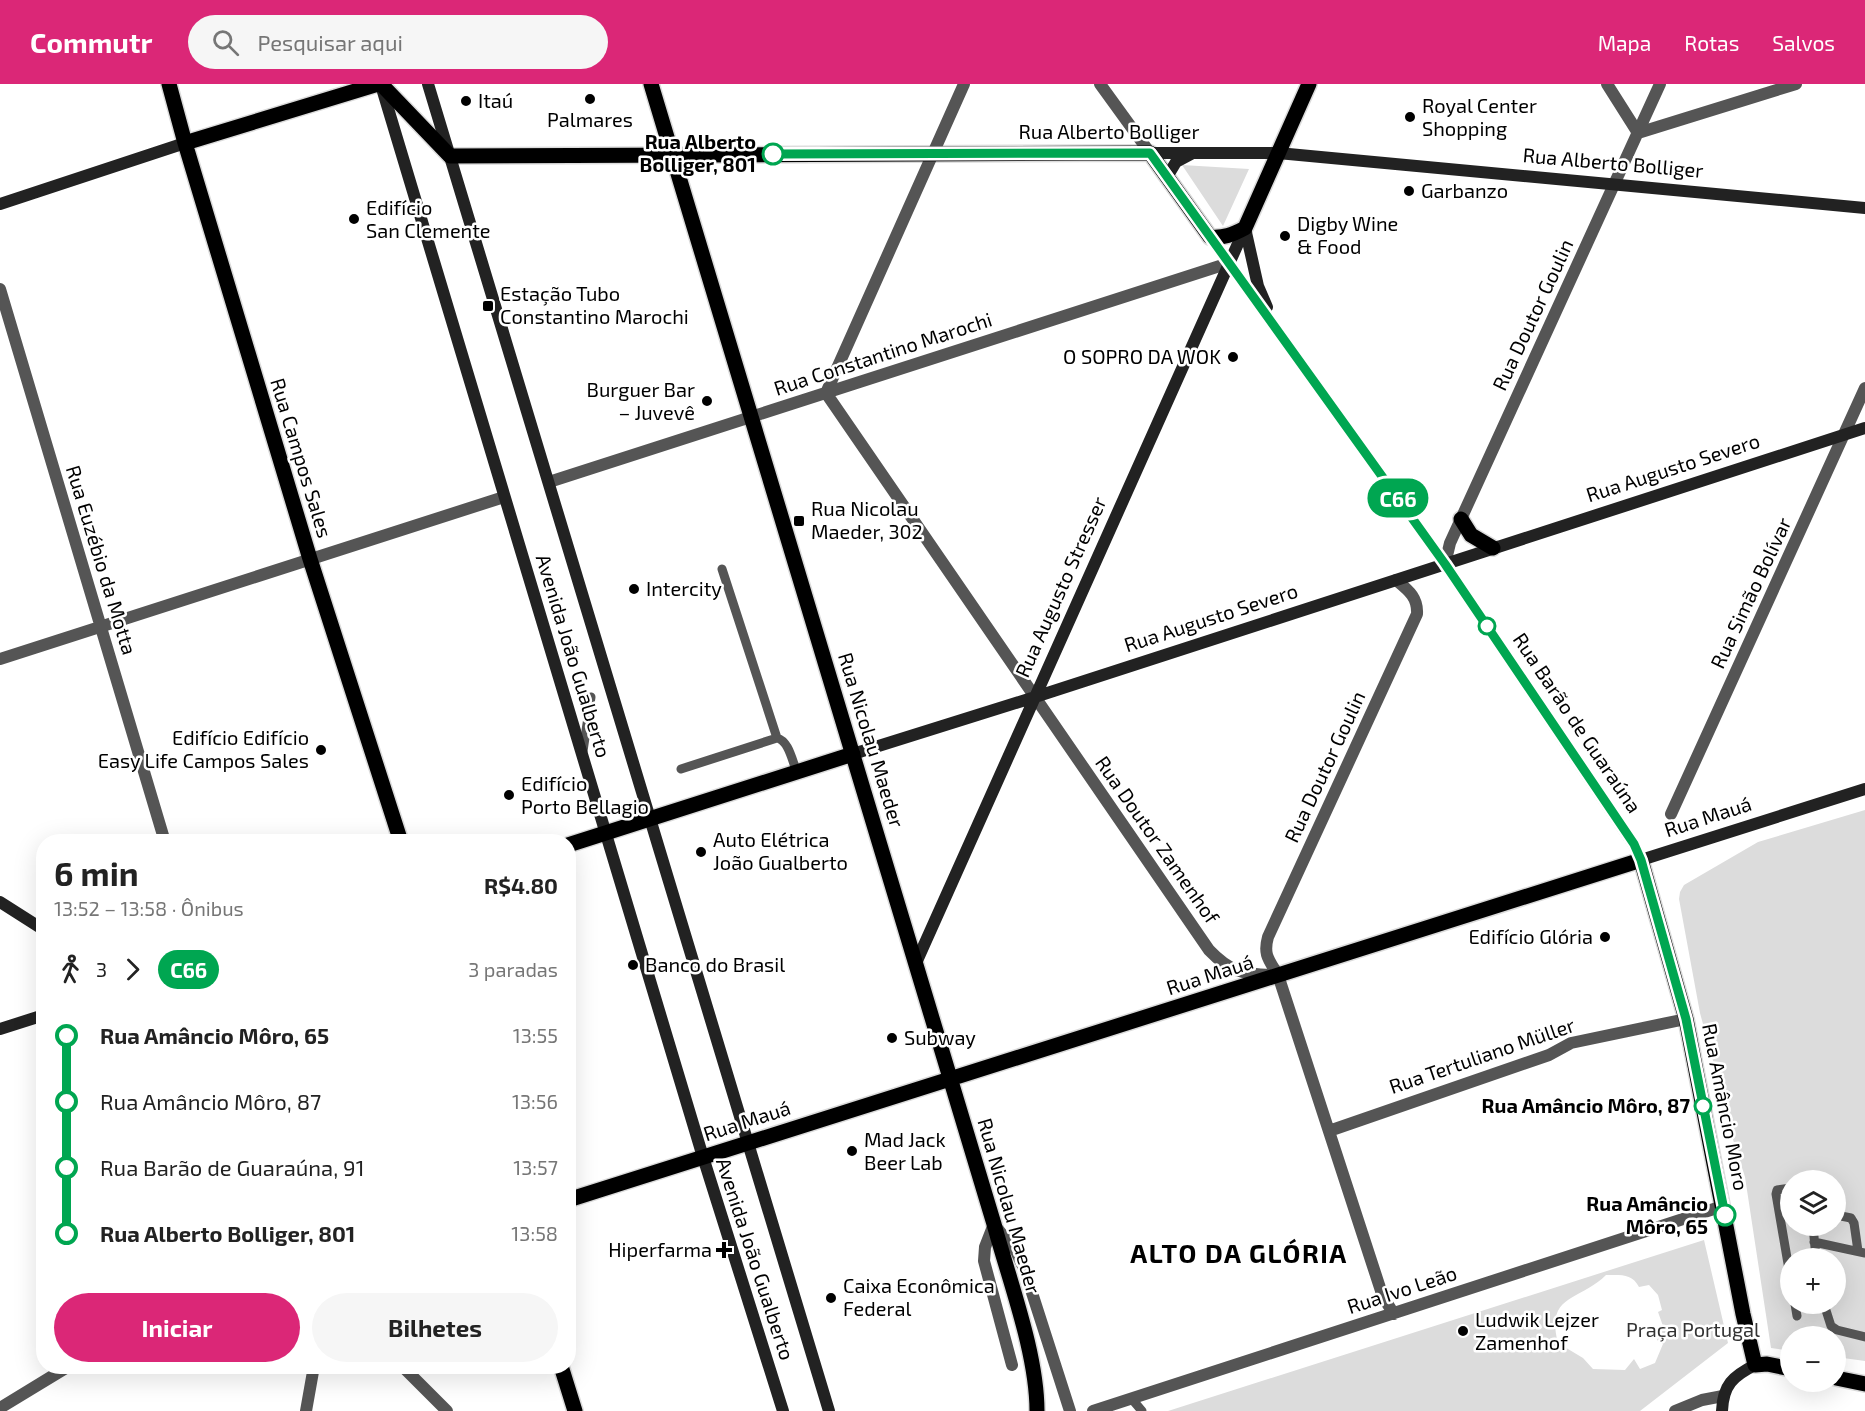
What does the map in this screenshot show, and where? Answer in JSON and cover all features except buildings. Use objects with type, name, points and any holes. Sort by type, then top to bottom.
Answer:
[{"type":"main road","name":"Rua Campos Sales","points":[[169,84],[309,559],[398,834]]},
{"type":"main road","points":[[185,143],[380,84],[450,156]]},
{"type":"main road","name":"Rua Nicolau Maeder","points":[[651,84],[994,1224],[1026,1339],[1037,1411]]},
{"type":"main road","name":"Rua Augusto Stresser","points":[[1245,228],[1309,84]]},
{"type":"main road","name":"Rua Alberto Bolliger","points":[[450,156],[1150,153]]},
{"type":"main road","name":"Rua Barão de Guaraúna","points":[[1150,153],[1210,237]]},
{"type":"main road","points":[[1210,237],[1228,237],[1245,228]]},
{"type":"main road","points":[[1461,519],[1471,535],[1493,548]]},
{"type":"main road","name":"Rua Augusto Severo","points":[[576,842],[853,754]]},
{"type":"main road","name":"Rua Mauá","points":[[576,1197],[1641,860]]},
{"type":"main road","name":"Rua Amâncio Moro","points":[[1641,860],[1686,1019],[1755,1365]]},
{"type":"main road","points":[[1755,1365],[1767,1364],[1780,1367]]},
{"type":"main road","points":[[563,1374],[575,1411]]},
{"type":"main road","points":[[1846,1380],[1865,1384]]},
{"type":"street","name":"Avenida João Gualberto","points":[[380,84],[703,1157],[783,1411]]},
{"type":"street","name":"Avenida João Gualberto","points":[[428,84],[829,1411]]},
{"type":"street","points":[[826,393],[964,84]]},
{"type":"street","name":"Rua Barão de Guaraúna","points":[[1100,84],[1150,153]]},
{"type":"street","points":[[1607,84],[1638,133],[1796,84]]},
{"type":"street","name":"Rua Doutor Goulin","points":[[1445,564],[1450,543],[1660,84]]},
{"type":"street","points":[[0,204],[185,143]]},
{"type":"street","name":"Rua Alberto Bolliger","points":[[1150,153],[1278,153],[1865,208]]},
{"type":"street","points":[[1167,177],[1176,162],[1196,153]]},
{"type":"street","name":"Rua Barão de Guaraúna","points":[[1245,228],[1258,286],[1288,347]]},
{"type":"street","name":"Rua Augusto Stresser","points":[[916,963],[1245,228]]},
{"type":"street","name":"Rua Barão de Guaraúna","points":[[1210,237],[1445,564],[1634,844],[1641,860]]},
{"type":"street","name":"Rua Constantino Marochi","points":[[549,482],[1229,263]]},
{"type":"street","name":"Rua Euzébio da Motta","points":[[0,289],[163,834]]},
{"type":"street","name":"Rua Simão Bolívar","points":[[1671,814],[1865,388]]},
{"type":"street","name":"Rua Doutor Zamenhof","points":[[826,393],[1209,950],[1219,961],[1232,969],[1247,974],[1278,975]]},
{"type":"street","name":"Rua Augusto Severo","points":[[853,754],[1865,428]]},
{"type":"street","points":[[0,659],[504,496]]},
{"type":"street","name":"Rua Doutor Goulin","points":[[1278,975],[1266,957],[1265,948],[1268,937],[1417,614],[1418,606],[1415,597],[1395,580]]},
{"type":"street","name":"Rua Mauá","points":[[1641,860],[1865,789]]},
{"type":"street","points":[[0,902],[36,925]]},
{"type":"street","points":[[1278,975],[1383,1297],[1394,1314]]},
{"type":"street","points":[[0,1029],[36,1018]]},
{"type":"street","name":"Rua Tertuliano Müller","points":[[1329,1131],[1549,1054],[1571,1043],[1686,1019]]},
{"type":"street","name":"Rua Ivo Leão","points":[[1093,1411],[1723,1206]]},
{"type":"street","points":[[1012,1365],[984,1261],[985,1247],[994,1224],[1016,1251],[1025,1271],[1070,1411]]},
{"type":"street","points":[[1722,1411],[1723,1396],[1735,1378],[1755,1365]]},
{"type":"street","points":[[0,1408],[56,1374]]},
{"type":"street","points":[[306,1411],[313,1374]]},
{"type":"street","points":[[410,1374],[447,1411]]},
{"type":"street","points":[[1675,1411],[1702,1400],[1723,1396]]},
{"type":"lane","points":[[722,569],[777,738]]},
{"type":"lane","points":[[582,756],[591,697]]},
{"type":"lane","points":[[681,769],[777,738],[783,739],[786,744],[797,772]]},
{"type":"lane","points":[[1780,1189],[1776,1194],[1780,1217]]},
{"type":"lane","points":[[1814,1242],[1862,1252],[1854,1223],[1851,1218],[1846,1217]]},
{"type":"lane","points":[[1814,1236],[1815,1248]]},
{"type":"lane","points":[[1827,1314],[1831,1326],[1865,1337]]},
{"type":"lane","points":[[1131,1398],[1142,1411]]},
{"type":"green space","points":[[1182,165],[1249,169],[1223,226]]},
{"type":"green space","points":[[1865,810],[1865,1361],[1846,1358],[1846,1326],[1780,1326],[1780,1349],[1771,1348],[1745,1177],[1728,1124],[1700,1013],[1679,899],[1684,885],[1758,842]]},
{"type":"green space","name":"Praça Portugal","points":[[1704,1240],[1728,1343],[1640,1411],[1168,1411]],"holes":[[[1606,1275],[1629,1277],[1639,1287],[1649,1285],[1658,1295],[1662,1310],[1658,1312],[1663,1326],[1657,1340],[1663,1344],[1655,1363],[1640,1369],[1634,1359],[1625,1370],[1593,1369],[1583,1358],[1558,1343],[1555,1327],[1556,1315],[1561,1307],[1567,1300]]]},
{"type":"bus line","name":"C66","points":[[773,154],[1150,153],[1445,564],[1634,844],[1641,860],[1686,1019],[1725,1215]]},
{"type":"place","name":"Palmares","points":[[590,99]]},
{"type":"place","name":"Itaú","points":[[466,101]]},
{"type":"place","name":"Royal Center Shopping","points":[[1410,117]]},
{"type":"place","name":"Rua Alberto Bolliger, 801","points":[[773,154]]},
{"type":"place","name":"Garbanzo","points":[[1409,191]]},
{"type":"place","name":"Edifício San Clemente","points":[[354,219]]},
{"type":"place","name":"Digby Wine & Food","points":[[1285,236]]},
{"type":"place","name":"Estação Tubo Constantino Marochi","points":[[488,306]]},
{"type":"place","name":"O SOPRO DA WOK","points":[[1233,357]]},
{"type":"place","name":"Burguer Bar – Juvevê","points":[[707,401]]},
{"type":"place","name":"Rua Nicolau Maeder, 302","points":[[799,521]]},
{"type":"place","name":"Intercity","points":[[634,589]]},
{"type":"place","name":"Edifício Edifício Easy Life Campos Sales","points":[[321,750]]},
{"type":"place","name":"Edifício Porto Bellagio","points":[[509,795]]},
{"type":"place","name":"Auto Elétrica João Gualberto","points":[[701,852]]},
{"type":"place","name":"Edifício Glória","points":[[1605,937]]},
{"type":"place","name":"Banco do Brasil","points":[[633,965]]},
{"type":"place","name":"Subway","points":[[892,1038]]},
{"type":"place","name":"Rua Amâncio Môro, 87","points":[[1703,1106]]},
{"type":"place","name":"Mad Jack Beer Lab","points":[[852,1151]]},
{"type":"place","name":"Rua Amâncio Môro, 65","points":[[1725,1215]]},
{"type":"place","name":"Hiperfarma","points":[[724,1250]]},
{"type":"place","name":"Caixa Econômica Federal","points":[[831,1298]]},
{"type":"place","name":"Ludwik Lejzer Zamenhof","points":[[1463,1331]]},
{"type":"district","name":"ALTO DA GLÓRIA","points":[[1239,1254]]}]
